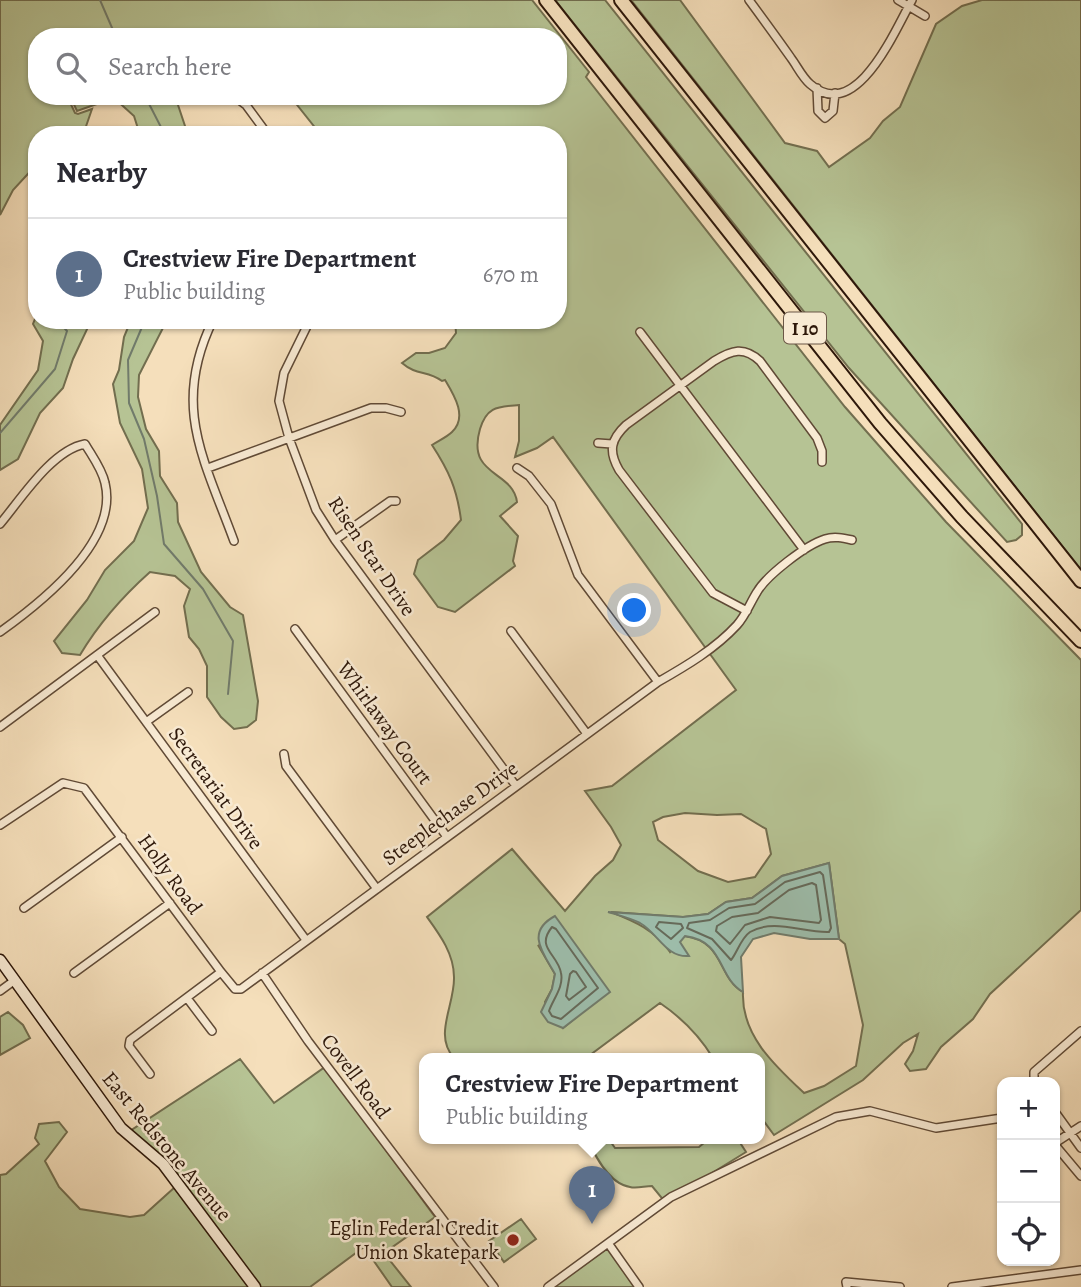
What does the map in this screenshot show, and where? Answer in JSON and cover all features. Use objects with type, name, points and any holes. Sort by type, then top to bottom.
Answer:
[{"type":"highway","name":"I 10","points":[[545,0],[880,423],[962,517],[1081,641]]},
{"type":"highway","points":[[621,0],[1081,581]]},
{"type":"street","points":[[749,0],[805,78],[817,89],[835,93],[851,90],[864,79],[910,3]]},
{"type":"street","points":[[898,0],[910,3],[925,16]]},
{"type":"street","points":[[817,89],[818,111],[825,118],[833,111],[835,93]]},
{"type":"street","points":[[246,105],[261,126]]},
{"type":"street","points":[[209,329],[198,354],[192,398],[194,428],[234,541]]},
{"type":"street","name":"Risen Star Drive","points":[[306,329],[284,373],[279,401],[289,438],[316,510],[335,540],[516,786]]},
{"type":"street","points":[[640,332],[804,551]]},
{"type":"street","points":[[747,611],[713,593],[619,470],[614,460],[612,444],[616,434],[727,353],[742,350],[760,361],[817,438],[822,451],[822,462]]},
{"type":"street","points":[[208,468],[371,408],[401,412]]},
{"type":"street","points":[[598,443],[612,444]]},
{"type":"street","points":[[0,524],[60,456],[74,446],[85,444],[105,482],[107,501],[104,521],[89,547],[55,587],[0,632]]},
{"type":"street","points":[[517,468],[529,476],[551,505],[578,575],[658,682]]},
{"type":"street","points":[[335,540],[390,501],[396,501]]},
{"type":"street","name":"Steeplechase Drive","points":[[262,973],[658,682],[689,665],[722,640],[739,624],[767,579],[804,551],[827,538],[852,540]]},
{"type":"street","points":[[0,727],[155,612]]},
{"type":"street","name":"Whirlaway Court","points":[[295,629],[447,837]]},
{"type":"street","points":[[511,631],[587,734]]},
{"type":"street","name":"Secretariat Drive","points":[[97,655],[306,940]]},
{"type":"street","points":[[146,722],[188,692]]},
{"type":"street","points":[[284,754],[286,766],[377,889]]},
{"type":"street","name":"Holly Road","points":[[0,825],[63,783],[84,788],[235,989],[241,989],[262,973]]},
{"type":"street","points":[[24,908],[122,837]]},
{"type":"street","points":[[74,973],[170,903]]},
{"type":"street","name":"East Redstone Avenue","points":[[0,960],[121,1128],[163,1164],[255,1287]]},
{"type":"street","points":[[150,1074],[129,1046],[130,1040],[221,972]]},
{"type":"street","name":"Covell Road","points":[[262,973],[494,1287]]},
{"type":"street","points":[[0,991],[15,981]]},
{"type":"street","points":[[187,998],[212,1031]]},
{"type":"street","points":[[1034,1077],[1034,1072],[1081,1031]]},
{"type":"street","points":[[548,1287],[671,1196],[836,1117],[870,1111],[936,1128],[997,1119]]},
{"type":"street","points":[[1060,1119],[1081,1148]]},
{"type":"street","points":[[1058,1140],[1081,1126]]},
{"type":"street","points":[[1060,1150],[1081,1176]]},
{"type":"street","points":[[608,1243],[639,1287]]},
{"type":"street","points":[[952,1287],[1081,1270]]},
{"type":"street","points":[[846,1287],[846,1282],[900,1287]]},
{"type":"shaded area","points":[[0,0],[532,0],[554,28],[28,28],[28,105],[71,105],[78,114],[92,109],[86,126],[28,126],[28,174],[13,190],[0,215]]},
{"type":"shaded area","points":[[555,0],[605,0],[1022,524],[1022,535],[1007,542],[849,368]]},
{"type":"shaded area","points":[[631,0],[680,0],[785,143],[817,151],[829,167],[870,138],[883,121],[900,107],[936,24],[962,6],[982,0],[1081,0],[1081,570]]},
{"type":"shaded area","points":[[567,44],[589,72],[586,77],[845,407],[946,522],[1081,660],[1081,910],[990,994],[973,1019],[941,1047],[926,1069],[910,1071],[905,1064],[913,1051],[918,1034],[903,1043],[863,1080],[774,1135],[765,1123],[765,1053],[710,1053],[690,1028],[660,1003],[593,1053],[451,1053],[448,1049],[445,1030],[453,988],[452,960],[427,917],[512,849],[565,911],[595,876],[613,860],[621,845],[585,791],[612,786],[736,690],[553,437],[537,448],[515,457],[519,441],[519,405],[499,407],[490,412],[483,421],[477,445],[484,465],[514,492],[517,502],[500,516],[518,536],[513,561],[515,566],[455,612],[438,607],[414,574],[418,560],[444,540],[461,520],[451,481],[432,445],[452,432],[457,426],[459,413],[445,380],[412,370],[402,363],[416,353],[429,353],[445,348],[456,333],[456,329],[567,329],[567,126],[314,126],[297,105],[567,105]],"holes":[[[685,813],[741,814],[766,829],[771,854],[755,877],[728,882],[698,871],[658,840],[653,822],[663,817]],[[829,863],[839,939],[845,944],[863,1025],[856,1066],[824,1086],[804,1093],[771,1061],[754,1036],[744,1008],[743,992],[729,978],[707,945],[684,936],[670,952],[651,932],[611,912],[683,917],[708,914],[726,902],[752,898],[782,876]],[[538,945],[607,992],[563,1028],[545,1002],[552,989],[555,974]]]},
{"type":"shaded area","points":[[74,105],[94,105],[77,111]]},
{"type":"shaded area","points":[[122,105],[178,105],[185,126],[137,126],[134,116]]},
{"type":"shaded area","points":[[36,329],[87,329],[63,388],[40,413],[18,459],[0,470],[0,425],[38,370],[43,341]]},
{"type":"shaded area","points":[[127,329],[162,329],[139,375],[138,397],[146,429],[159,451],[160,476],[177,503],[178,522],[201,572],[230,607],[243,615],[258,701],[256,720],[247,727],[234,729],[221,717],[207,697],[207,666],[199,649],[189,637],[184,606],[190,589],[175,576],[150,572],[112,611],[80,655],[62,653],[54,641],[87,600],[105,570],[134,541],[148,508],[142,469],[120,423],[113,384],[119,370]]},
{"type":"shaded area","points":[[8,1012],[23,1025],[30,1038],[0,1055],[0,1017]]},
{"type":"shaded area","points":[[240,1059],[274,1103],[325,1067],[435,1217],[384,1253],[411,1287],[392,1287],[364,1247],[310,1287],[260,1287],[177,1176],[130,1131]]},
{"type":"shaded area","points":[[59,1122],[67,1132],[45,1161],[59,1187],[80,1209],[130,1217],[144,1215],[175,1187],[251,1287],[0,1287],[0,1175],[6,1174],[39,1144],[35,1138],[39,1124]]},
{"type":"shaded area","points":[[590,1144],[612,1144],[615,1148],[741,1144],[746,1152],[665,1202],[652,1186],[632,1188],[622,1185],[609,1175]]},
{"type":"shaded area","name":"Eglin Federal Credit Union Skatepark","points":[[521,1219],[536,1239],[504,1262],[489,1241]]},
{"type":"shaded area","points":[[608,1248],[637,1287],[553,1287]]},
{"type":"water","points":[[829,863],[839,939],[810,939],[774,933],[753,939],[741,957],[743,992],[729,978],[714,952],[698,939],[685,936],[680,942],[689,956],[681,956],[668,949],[640,923],[608,912],[683,917],[708,914],[726,902],[752,898],[782,876]]},
{"type":"water","points":[[555,916],[610,992],[563,1028],[548,1022],[541,1012],[552,989],[555,974],[542,951],[539,936],[546,922]]},
{"type":"waterway","points":[[100,0],[112,28]]},
{"type":"waterway","points":[[150,105],[160,126]]},
{"type":"waterway","points":[[0,433],[55,369],[67,331],[65,329]]},
{"type":"waterway","points":[[141,329],[128,360],[129,403],[144,439],[157,496],[164,544],[203,589],[233,641],[228,694]]},
{"type":"place","name":"Crestview Fire Department","points":[[592,1224]]},
{"type":"place","name":"Eglin Federal Credit Union Skatepark","points":[[513,1240]]}]
